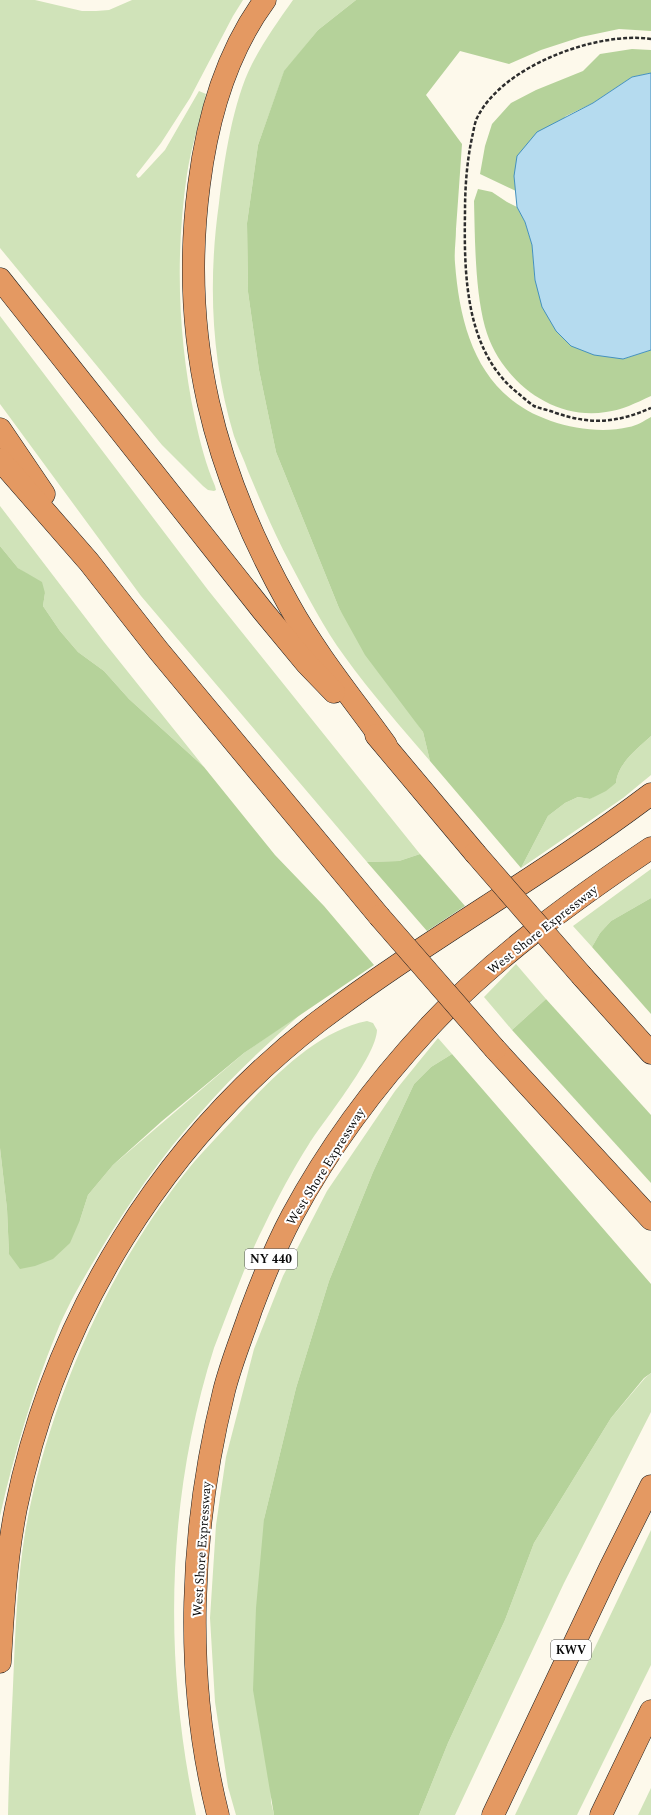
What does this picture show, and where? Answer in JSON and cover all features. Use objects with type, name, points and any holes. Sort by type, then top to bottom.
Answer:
[{"type":"highway","points":[[265,0],[244,33],[231,61],[211,122],[201,168],[197,202],[193,269],[194,306],[202,376],[214,430],[229,478],[263,555],[289,606],[302,628],[386,745],[475,853],[582,976],[651,1052]]},
{"type":"highway","points":[[0,279],[263,611],[306,663],[386,745]]},
{"type":"highway","points":[[0,429],[15,449],[89,562]]},
{"type":"highway","points":[[0,460],[89,562],[172,668],[379,916],[495,1049],[651,1219]]},
{"type":"highway","points":[[0,1662],[5,1584],[16,1509],[29,1453],[46,1400],[72,1333],[91,1293],[125,1234],[167,1175],[210,1121],[236,1094],[318,1022],[380,978],[602,830],[651,794]]},
{"type":"highway","name":"West Shore Expressway","points":[[218,1815],[206,1756],[198,1698],[195,1644],[200,1531],[205,1484],[225,1389],[238,1346],[271,1258],[292,1215],[343,1132],[370,1096],[431,1024],[505,956],[597,885],[651,848]]},
{"type":"highway","name":"KWV","points":[[492,1815],[610,1568],[651,1486]]},
{"type":"highway","points":[[601,1815],[651,1711]]},
{"type":"path","points":[[651,39],[640,37],[607,39],[558,55],[545,60],[514,78],[493,95],[477,118],[469,150],[465,189],[465,234],[468,285],[476,330],[488,359],[506,384],[533,405],[570,417],[594,422],[628,417],[651,408]]},
{"type":"green space","points":[[0,0],[35,0],[82,11],[96,11],[109,10],[132,0],[243,0],[190,98],[161,143],[136,175],[138,178],[140,177],[165,150],[199,91],[206,94],[191,154],[183,205],[180,297],[189,389],[201,445],[216,490],[214,491],[208,490],[203,486],[162,445],[0,248]]},
{"type":"green space","points":[[293,0],[356,0],[318,30],[284,72],[258,145],[247,223],[248,292],[259,370],[276,452],[339,608],[423,732],[430,761],[386,710],[337,646],[322,623],[273,529],[237,445],[226,407],[220,378],[214,320],[213,262],[219,203],[230,132],[245,79],[252,64],[261,47]]},
{"type":"green space","points":[[356,0],[651,0],[651,31],[619,29],[581,37],[541,50],[509,64],[460,51],[426,95],[462,144],[455,255],[458,288],[462,313],[469,337],[478,358],[491,378],[507,396],[527,410],[551,421],[570,426],[600,430],[619,429],[634,426],[651,417],[651,736],[634,751],[624,763],[620,769],[616,783],[606,791],[590,799],[578,797],[565,803],[548,816],[521,868],[430,761],[423,732],[365,655],[339,608],[276,452],[259,370],[248,292],[247,223],[258,145],[284,71],[318,30]]},
{"type":"green space","points":[[632,49],[651,50],[651,73],[632,77],[593,103],[566,116],[514,176],[516,191],[480,174],[485,146],[492,124],[511,103],[536,90],[583,71],[600,54]]},
{"type":"green space","points":[[478,189],[492,192],[517,207],[525,222],[532,245],[535,280],[623,359],[651,350],[651,396],[618,410],[586,413],[566,410],[547,403],[530,392],[515,379],[502,363],[492,346],[482,313],[476,265],[474,201]]},
{"type":"green space","points":[[0,316],[208,590],[420,854],[399,861],[367,862],[141,596],[0,404]]},
{"type":"green space","points":[[0,506],[104,642],[204,767],[129,699],[104,671],[78,652],[60,631],[43,606],[45,593],[27,574],[18,568],[0,546]]},
{"type":"green space","points":[[0,546],[18,568],[42,582],[45,593],[43,606],[60,631],[78,652],[104,671],[129,699],[204,767],[275,855],[324,906],[374,965],[244,1053],[162,1121],[113,1165],[88,1195],[80,1220],[70,1243],[53,1259],[35,1266],[20,1269],[9,1254],[7,1209],[0,1148]]},
{"type":"green space","points":[[651,736],[651,775],[623,798],[521,868],[548,816],[565,803],[578,797],[590,799],[616,783],[620,769],[624,763],[634,751]]},
{"type":"green space","points":[[420,854],[465,906],[427,931],[367,862],[399,861]]},
{"type":"green space","points":[[651,869],[651,898],[611,921],[600,933],[592,947],[573,926]]},
{"type":"green space","points":[[651,898],[651,1014],[592,947],[600,933],[611,921]]},
{"type":"green space","points":[[516,964],[546,999],[512,1030],[484,997]]},
{"type":"green space","points":[[546,999],[651,1115],[651,1183],[512,1030]]},
{"type":"green space","points":[[302,1013],[237,1073],[187,1128],[146,1180],[98,1254],[70,1303],[47,1356],[24,1424],[0,1516],[0,1148],[7,1209],[9,1254],[80,1220],[88,1195],[113,1165],[244,1053]]},
{"type":"green space","points":[[367,1021],[373,1023],[377,1030],[368,1056],[349,1088],[297,1163],[260,1233],[243,1272],[214,1348],[198,1405],[186,1463],[179,1522],[175,1580],[175,1639],[178,1698],[185,1757],[196,1815],[8,1815],[17,1614],[25,1533],[35,1484],[49,1434],[66,1385],[86,1337],[109,1290],[135,1245],[163,1202],[194,1162],[276,1075],[293,1060],[329,1036],[348,1027]]},
{"type":"green space","points":[[438,1038],[452,1054],[431,1067],[414,1084],[373,1172],[329,1281],[296,1388],[264,1519],[271,1802],[274,1815],[236,1815],[228,1787],[215,1702],[210,1618],[216,1525],[226,1457],[254,1349],[283,1276],[327,1191],[395,1091]]},
{"type":"green space","points":[[452,1054],[651,1284],[651,1373],[644,1378],[611,1418],[534,1543],[505,1620],[448,1743],[419,1815],[274,1815],[253,1690],[256,1608],[264,1519],[296,1388],[329,1281],[373,1172],[414,1084],[431,1067]]},
{"type":"green space","points":[[651,1373],[651,1412],[564,1583],[455,1815],[419,1815],[448,1743],[505,1620],[534,1543],[611,1418]]},
{"type":"green space","points":[[651,1530],[651,1665],[577,1815],[515,1815]]},
{"type":"green space","points":[[651,1788],[651,1815],[638,1815]]},
{"type":"water","points":[[651,73],[651,350],[623,359],[594,355],[571,346],[556,331],[542,307],[535,280],[532,245],[525,222],[517,207],[514,176],[517,156],[537,132],[593,103],[632,77]]}]
